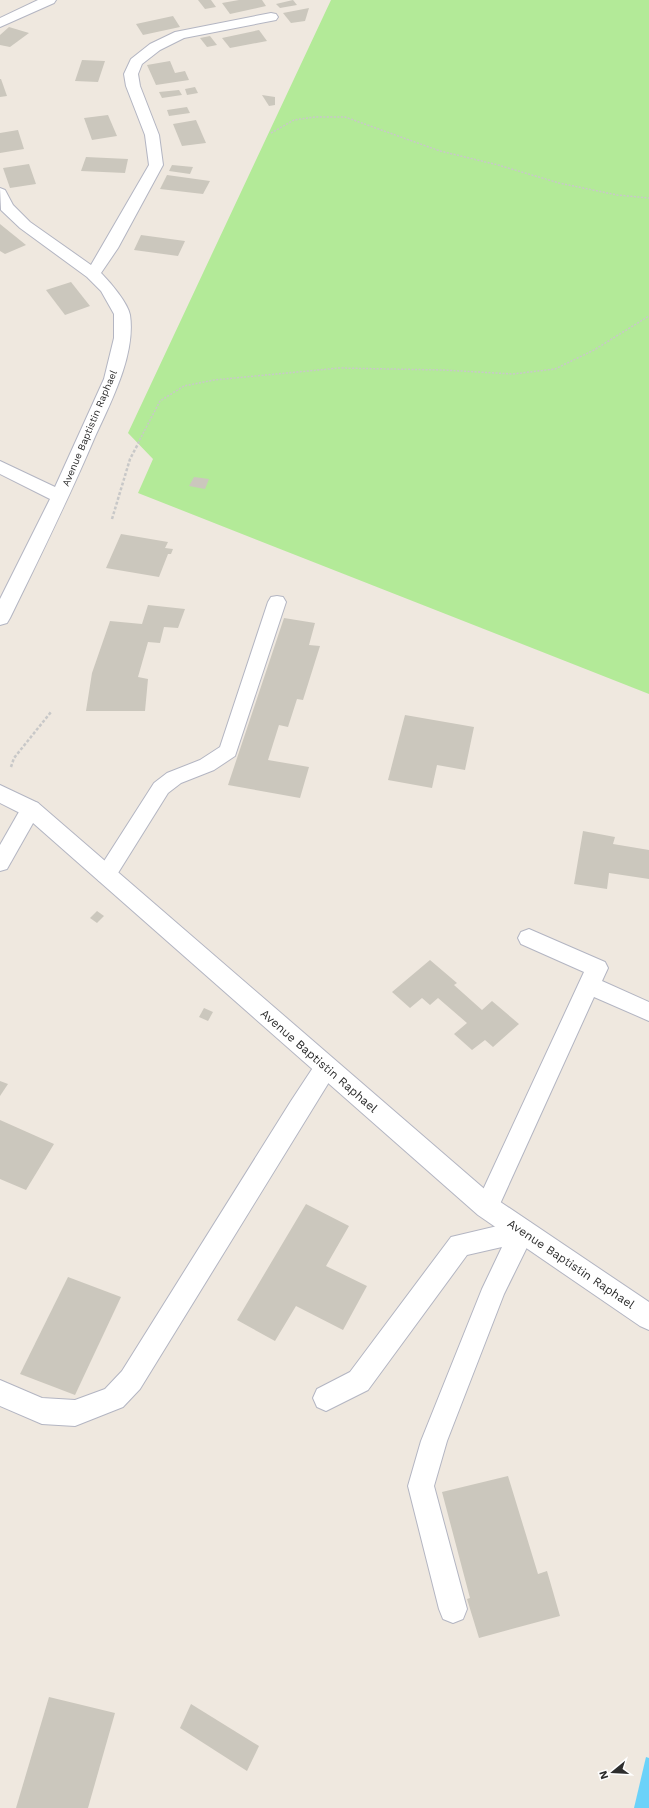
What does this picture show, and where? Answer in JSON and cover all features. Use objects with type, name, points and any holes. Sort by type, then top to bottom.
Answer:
[{"type":"street","points":[[0,23],[49,0]]},
{"type":"street","points":[[93,274],[110,248],[156,165],[152,135],[133,86],[131,74],[136,62],[154,47],[180,35],[271,17]]},
{"type":"street","name":"Avenue Baptistin Raphael","points":[[0,193],[6,207],[25,225],[93,274],[108,289],[122,314],[122,338],[112,379],[60,497],[0,618]]},
{"type":"street","name":"Avenue Baptistin Raphael","points":[[0,467],[60,497]]},
{"type":"street","name":"Avenue Baptistin Raphael","points":[[0,793],[31,809],[487,1207],[649,1317]]},
{"type":"lane","points":[[106,875],[161,788],[174,778],[207,765],[228,751],[277,602]]},
{"type":"lane","points":[[0,862],[31,809]]},
{"type":"lane","points":[[487,1207],[597,968],[530,938]]},
{"type":"lane","points":[[589,985],[649,1012]]},
{"type":"lane","points":[[0,1393],[42,1411],[75,1413],[114,1398],[132,1380],[299,1108],[326,1067]]},
{"type":"lane","points":[[326,1398],[359,1381],[460,1244],[523,1232]]},
{"type":"lane","points":[[453,1609],[421,1486],[434,1440],[494,1289],[523,1232]]},
{"type":"path","points":[[271,133],[294,120],[315,117],[345,117],[440,151],[498,165],[559,183],[617,195],[649,198]]},
{"type":"path","points":[[112,519],[130,459],[160,401],[184,386],[214,380],[338,368],[443,370],[513,374],[555,369],[594,350],[649,316]]},
{"type":"path","points":[[0,793],[14,758],[51,712]]},
{"type":"green space","points":[[331,0],[649,0],[649,694],[138,493],[153,459],[128,433]]},
{"type":"water","points":[[646,1757],[649,1758],[649,1808],[634,1808]]},
{"type":"building","points":[[198,0],[211,0],[216,7],[205,9]]},
{"type":"building","points":[[239,0],[262,0],[266,6],[230,14],[222,3]]},
{"type":"building","points":[[293,0],[297,5],[280,8],[276,4]]},
{"type":"building","points":[[309,8],[305,21],[291,23],[283,13]]},
{"type":"building","points":[[173,16],[180,27],[143,35],[136,24]]},
{"type":"building","points":[[9,27],[29,33],[10,47],[0,45],[0,35]]},
{"type":"building","points":[[259,30],[267,41],[230,48],[222,38]]},
{"type":"building","points":[[210,36],[217,45],[207,47],[200,38]]},
{"type":"building","points":[[82,60],[105,61],[98,82],[75,81]]},
{"type":"building","points":[[170,61],[175,73],[185,71],[189,80],[156,85],[147,65]]},
{"type":"building","points":[[1,79],[7,96],[0,97]]},
{"type":"building","points":[[195,87],[198,93],[187,95],[185,89]]},
{"type":"building","points":[[179,90],[182,95],[162,98],[159,92]]},
{"type":"building","points":[[262,95],[275,97],[275,105],[269,106]]},
{"type":"building","points":[[187,107],[190,113],[169,116],[167,110]]},
{"type":"building","points":[[108,115],[117,136],[92,140],[84,118]]},
{"type":"building","points":[[196,120],[206,143],[182,146],[173,124]]},
{"type":"building","points":[[18,130],[24,149],[0,153],[0,133]]},
{"type":"building","points":[[86,157],[128,159],[125,173],[81,171]]},
{"type":"building","points":[[29,164],[36,184],[10,188],[3,168]]},
{"type":"building","points":[[172,165],[193,167],[190,174],[169,171]]},
{"type":"building","points":[[167,175],[210,181],[203,194],[160,189]]},
{"type":"building","points":[[0,224],[26,245],[5,254],[0,251]]},
{"type":"building","points":[[141,235],[185,241],[178,256],[134,250]]},
{"type":"building","points":[[71,282],[90,306],[65,315],[46,290]]},
{"type":"building","points":[[194,477],[209,479],[205,489],[189,486]]},
{"type":"building","points":[[121,534],[168,542],[165,548],[173,549],[171,554],[168,554],[159,577],[106,568]]},
{"type":"building","points":[[148,605],[185,609],[178,628],[164,627],[160,643],[148,642],[138,677],[148,679],[145,711],[86,711],[92,673],[110,621],[142,624]]},
{"type":"building","points":[[284,618],[315,623],[309,645],[320,646],[303,700],[297,699],[288,727],[279,725],[268,760],[309,767],[300,798],[228,785]]},
{"type":"building","points":[[405,715],[474,727],[465,770],[437,765],[432,788],[388,780]]},
{"type":"building","points":[[583,831],[615,837],[613,844],[649,850],[649,879],[609,873],[607,889],[574,884]]},
{"type":"building","points":[[97,911],[104,916],[97,923],[90,918]]},
{"type":"building","points":[[430,960],[457,983],[454,985],[482,1010],[492,1001],[519,1024],[493,1047],[485,1040],[472,1050],[454,1034],[467,1023],[438,998],[430,1005],[422,998],[410,1008],[392,992]]},
{"type":"building","points":[[204,1008],[213,1012],[208,1021],[199,1017]]},
{"type":"building","points":[[0,1081],[8,1084],[0,1096]]},
{"type":"building","points":[[0,1120],[54,1144],[26,1190],[0,1179]]},
{"type":"building","points":[[306,1204],[349,1226],[326,1266],[367,1286],[343,1330],[296,1306],[275,1341],[237,1320]]},
{"type":"building","points":[[68,1277],[121,1297],[75,1395],[20,1374]]},
{"type":"building","points":[[508,1476],[538,1574],[547,1571],[560,1616],[479,1638],[467,1599],[470,1598],[442,1492]]},
{"type":"building","points":[[49,1697],[115,1713],[88,1808],[16,1808]]},
{"type":"building","points":[[191,1704],[259,1746],[247,1771],[180,1728]]}]
